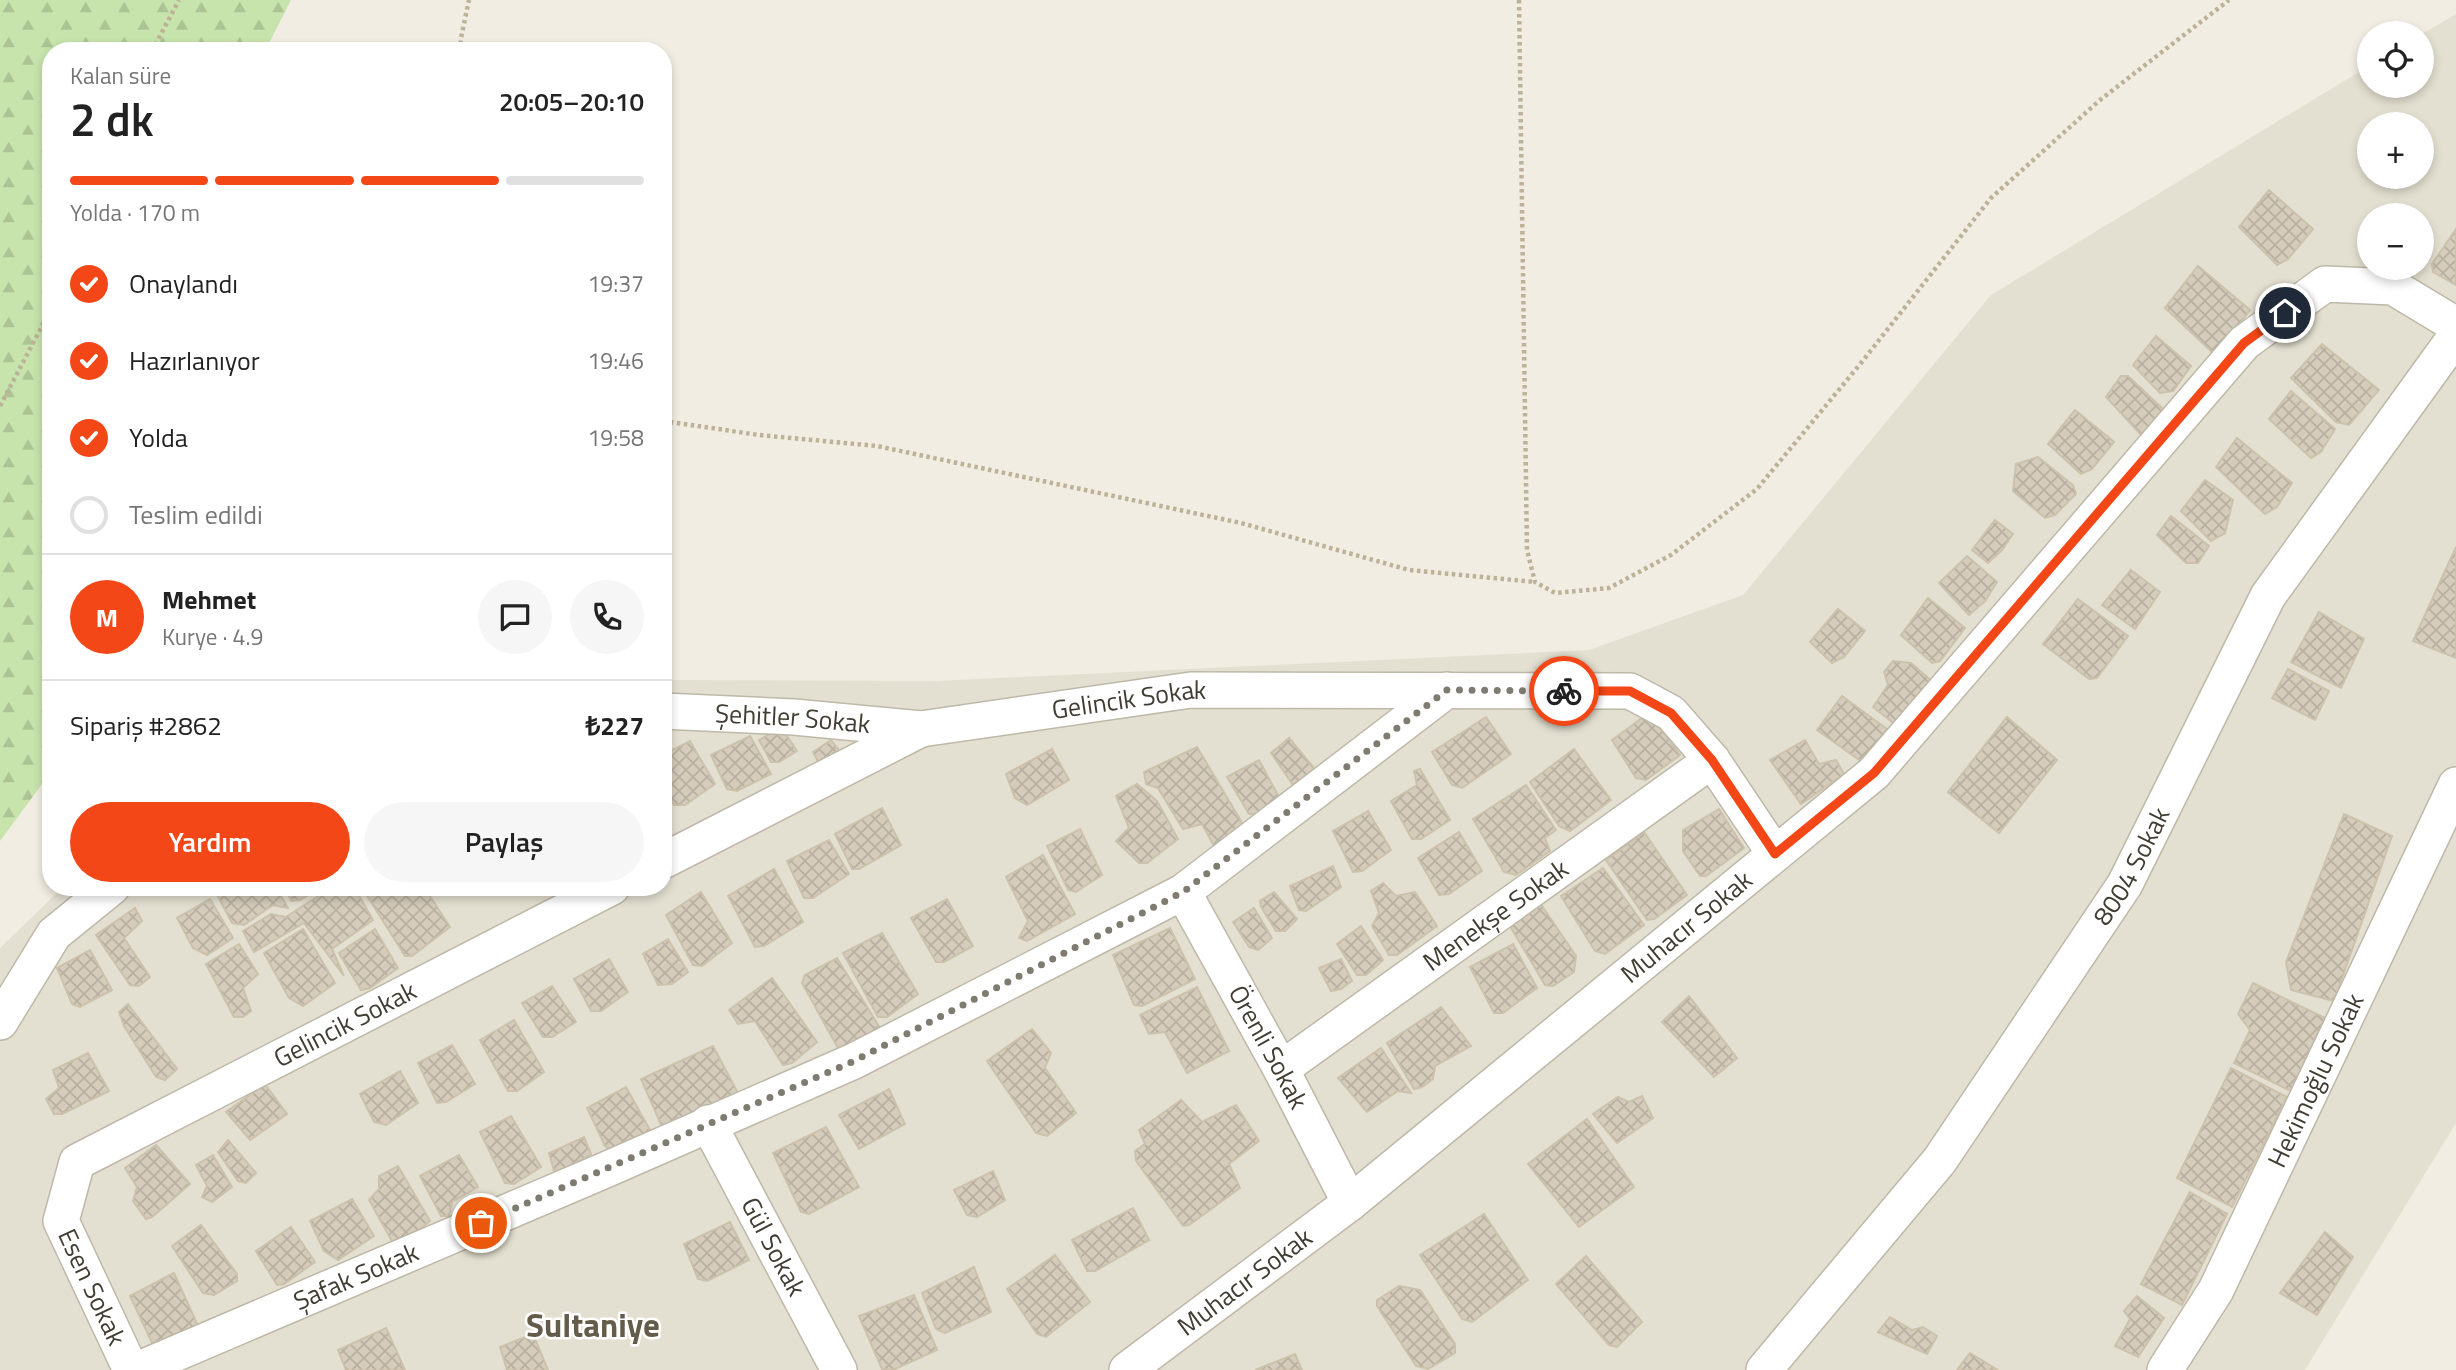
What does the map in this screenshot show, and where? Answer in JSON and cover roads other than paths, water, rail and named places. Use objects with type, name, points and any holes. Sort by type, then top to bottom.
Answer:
[{"type":"street","name":"Muhacır Sokak","points":[[1127,1370],[1350,1203],[1874,773],[2244,343],[2325,284],[2393,287],[2456,325]]},
{"type":"street","name":"8004 Sokak","points":[[1764,1370],[1940,1160],[2102,919],[2125,884],[2268,596],[2456,336]]},
{"type":"street","name":"Gelincik Sokak","points":[[672,856],[921,729],[1191,690],[1630,691],[1671,713],[1712,760]]},
{"type":"street","name":"Şafak Sokak","points":[[137,1370],[854,1061],[1183,892],[1447,690]]},
{"type":"street","name":"Şehitler Sokak","points":[[672,711],[794,716],[921,729]]},
{"type":"street","points":[[1712,760],[1775,854]]},
{"type":"street","name":"Menekşe Sokak","points":[[1281,1069],[1712,760]]},
{"type":"street","name":"Hekimoğlu Sokak","points":[[2165,1370],[2216,1290],[2456,785]]},
{"type":"street","name":"Örenli Sokak","points":[[1183,892],[1281,1069],[1350,1203]]},
{"type":"street","points":[[0,1022],[54,934],[101,896]]},
{"type":"street","name":"Gelincik Sokak","points":[[77,1162],[594,896]]},
{"type":"street","name":"Gül Sokak","points":[[708,1123],[839,1370]]},
{"type":"street","name":"Esen Sokak","points":[[77,1162],[61,1220],[131,1370]]},
{"type":"district","name":"Sultaniye","points":[[593,1325]]}]
